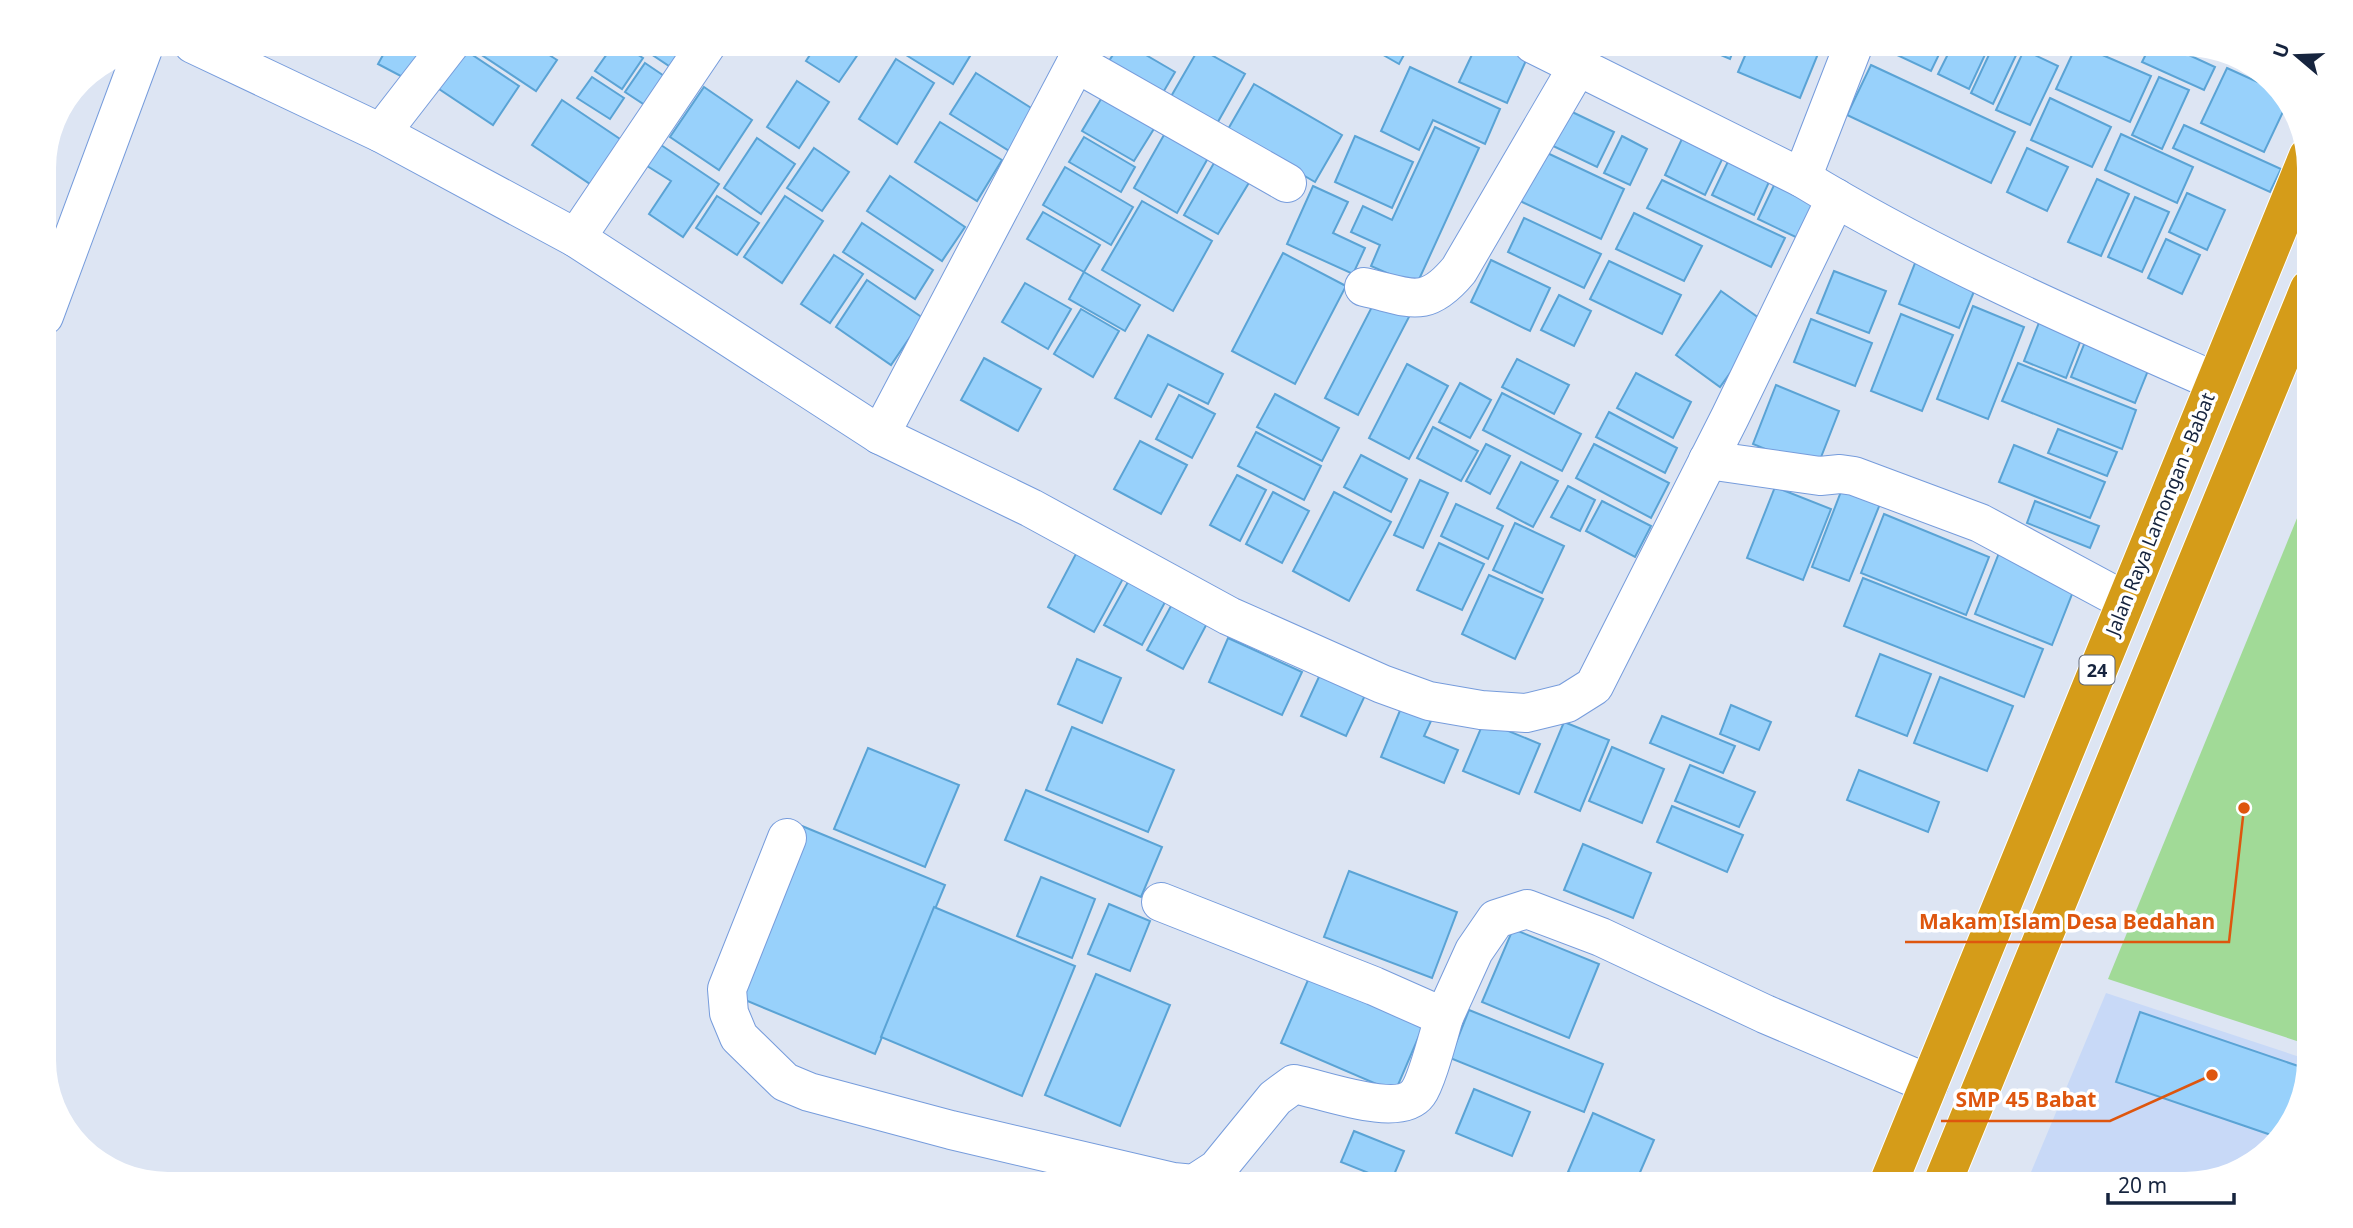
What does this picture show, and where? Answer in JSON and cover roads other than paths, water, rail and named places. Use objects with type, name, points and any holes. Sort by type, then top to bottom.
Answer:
[{"type":"highway","name":"Jalan Raya Lamongan - Babat","points":[[1891,1172],[1913,1077],[2125,601],[2297,182]]},
{"type":"highway","points":[[1956,1172],[2297,319]]},
{"type":"street","points":[[218,56],[382,133],[576,238],[880,435],[1031,508],[1229,616],[1382,684],[1429,701],[1526,713],[1567,703],[1594,685],[1836,198]]},
{"type":"street","points":[[382,133],[441,56]]},
{"type":"street","points":[[576,238],[699,56]]},
{"type":"street","points":[[880,435],[1079,56]]},
{"type":"street","points":[[1086,56],[1287,183]]},
{"type":"street","points":[[1558,56],[1802,178],[2010,290],[2214,382]]},
{"type":"street","points":[[1802,178],[1849,56]]},
{"type":"street","points":[[56,284],[139,60]]},
{"type":"street","points":[[1364,287],[1418,299],[1443,290],[1460,270],[1578,66]]},
{"type":"street","points":[[1708,460],[1820,476],[1854,476],[1980,523],[2125,601]]},
{"type":"street","points":[[787,838],[727,989],[729,1013],[739,1037],[785,1082],[809,1093],[1130,1172]]},
{"type":"street","points":[[1161,902],[1374,986],[1444,1017]]},
{"type":"street","points":[[1212,1172],[1275,1098],[1294,1084],[1376,1104],[1407,1102],[1418,1093],[1444,1017],[1474,951],[1496,919],[1527,909],[1601,937],[1829,1043],[1913,1077]]},
{"type":"place","name":"Makam Islam Desa Bedahan","points":[[2244,808]]},
{"type":"place","name":"SMP 45 Babat","points":[[2212,1075]]}]
